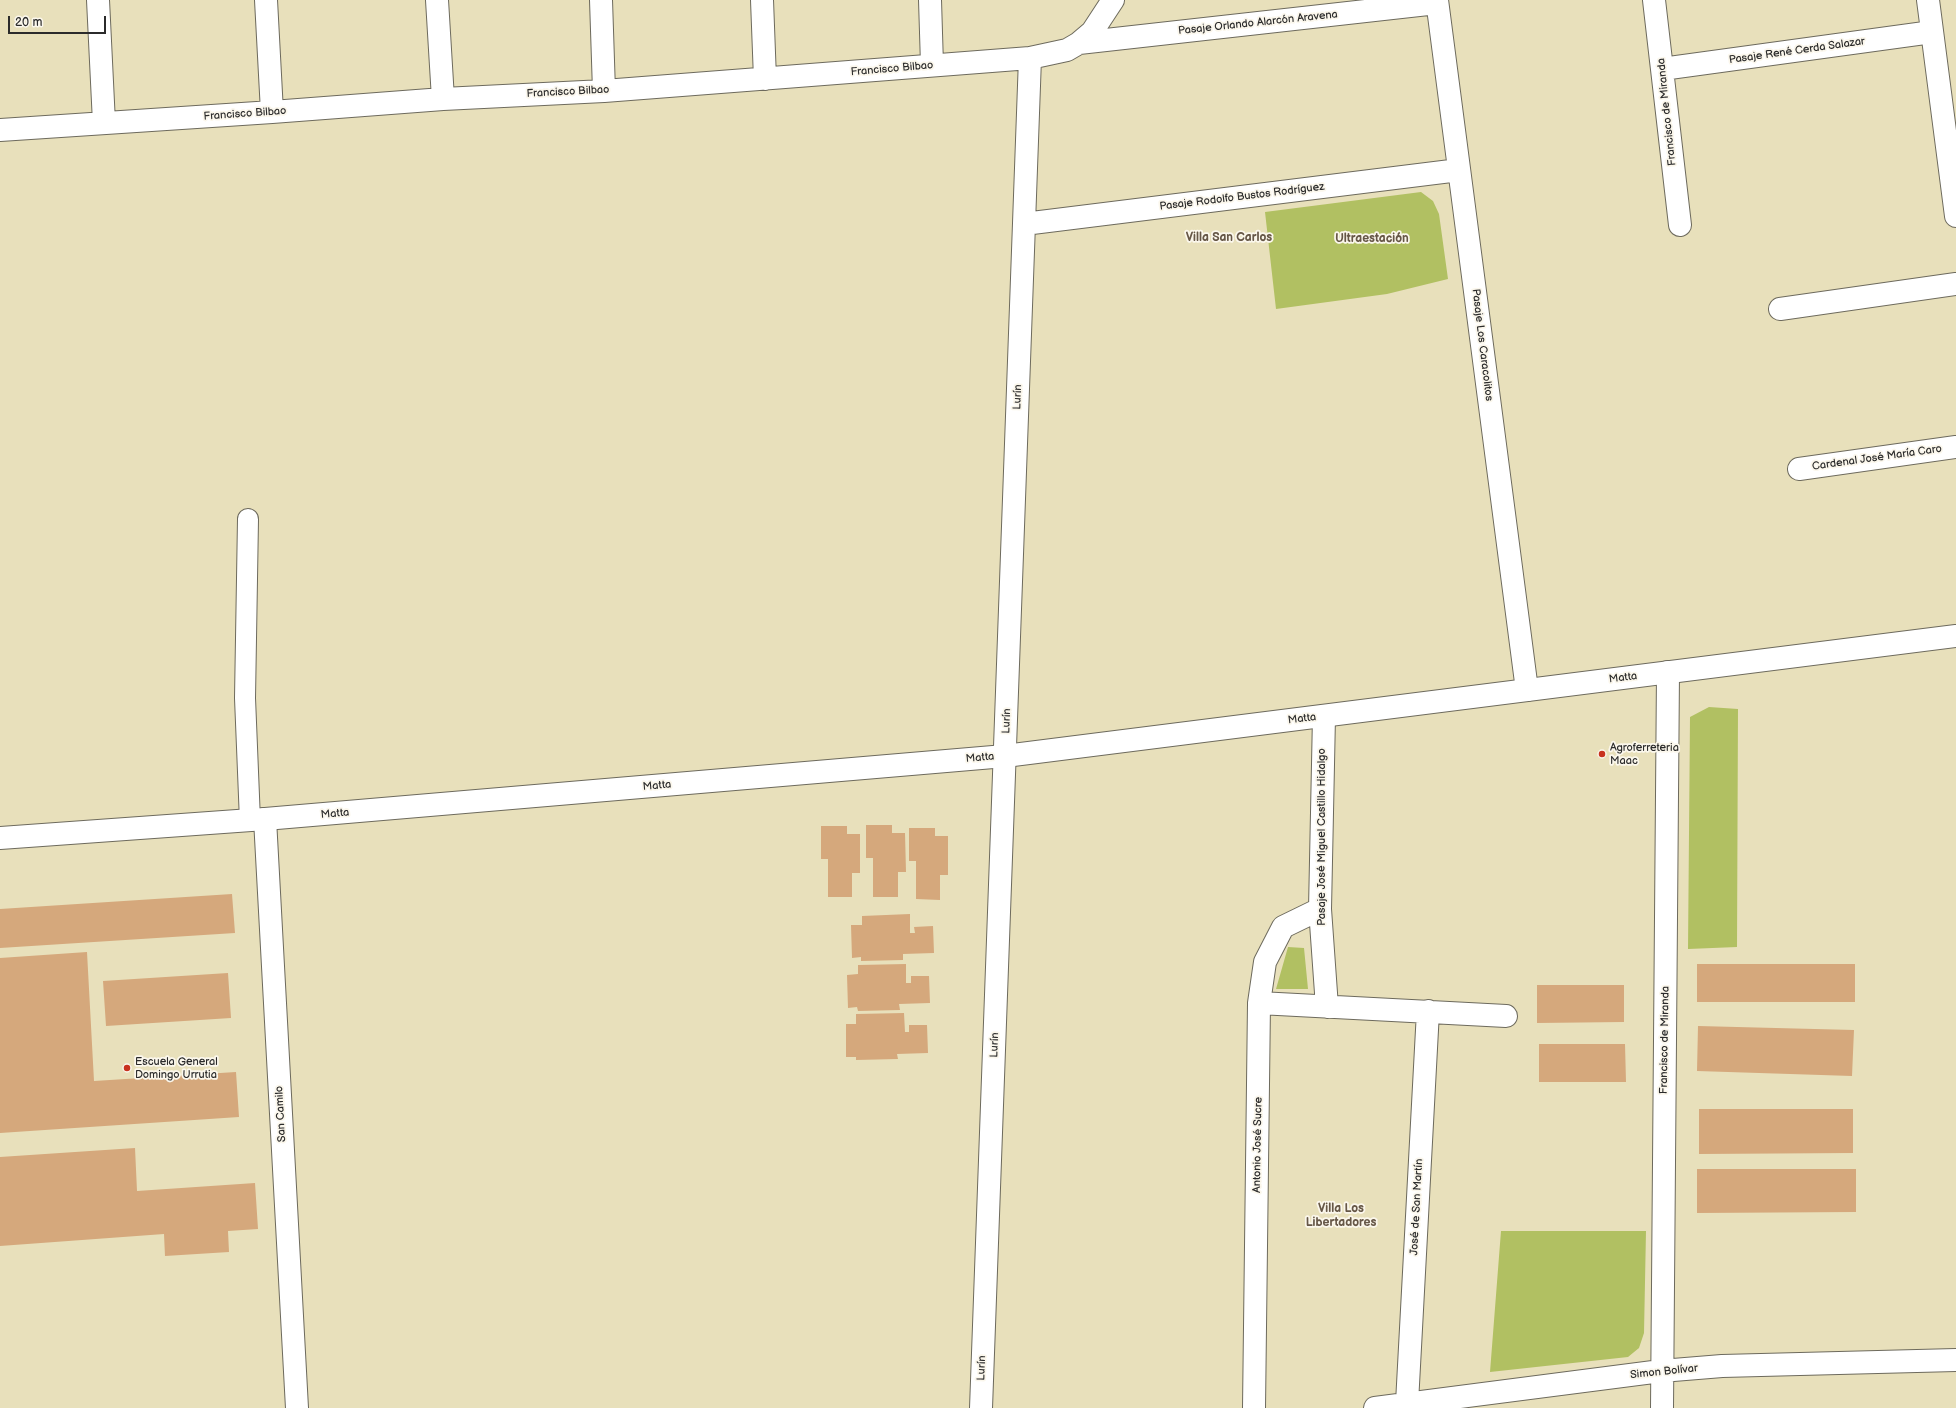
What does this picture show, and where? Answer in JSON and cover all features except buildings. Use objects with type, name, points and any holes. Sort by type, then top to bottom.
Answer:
[{"type":"street","points":[[98,0],[104,123]]},
{"type":"street","points":[[266,0],[272,112]]},
{"type":"street","points":[[437,0],[443,99]]},
{"type":"street","points":[[601,0],[604,91]]},
{"type":"street","points":[[762,0],[765,79]]},
{"type":"street","points":[[930,0],[932,65]]},
{"type":"street","name":"Francisco Bilbao","points":[[0,130],[443,99],[604,91],[1030,58],[1060,52],[1079,43],[1092,32],[1113,0]]},
{"type":"street","name":"Francisco de Miranda","points":[[1654,0],[1680,225]]},
{"type":"street","points":[[1928,0],[1956,216]]},
{"type":"street","name":"Pasaje Orlando Alarcón Aravena","points":[[1079,43],[1437,2]]},
{"type":"street","name":"Pasaje Los Caracolitos","points":[[1437,2],[1527,690]]},
{"type":"street","name":"Pasaje René Cerda Salazar","points":[[1662,69],[1932,32]]},
{"type":"street","name":"Lurín","points":[[981,1408],[1030,58]]},
{"type":"street","name":"Pasaje Rodolfo Bustos Rodríguez","points":[[1024,224],[1459,170]]},
{"type":"street","points":[[1780,309],[1956,284]]},
{"type":"street","name":"Cardenal José María Caro","points":[[1799,469],[1956,447]]},
{"type":"street","name":"Matta","points":[[0,838],[258,820],[1005,756],[1956,636]]},
{"type":"street","name":"Francisco de Miranda","points":[[1662,1408],[1661,1371],[1668,672]]},
{"type":"street","name":"Pasaje José Miguel Castillo Hidalgo","points":[[1324,716],[1320,909],[1327,1007]]},
{"type":"street","name":"San Camilo","points":[[258,820],[297,1408]]},
{"type":"street","name":"Antonio José Sucre","points":[[1254,1408],[1259,1003],[1265,962],[1283,927],[1320,909]]},
{"type":"street","points":[[1259,1003],[1506,1016]]},
{"type":"street","name":"José de San Martín","points":[[1407,1403],[1428,1011]]},
{"type":"street","name":"Simon Bolívar","points":[[1375,1408],[1661,1371],[1722,1366],[1956,1360]]},
{"type":"lane","points":[[248,519],[245,698],[258,820]]},
{"type":"green space","points":[[1421,192],[1433,201],[1439,214],[1448,279],[1387,294],[1276,309],[1265,212]]},
{"type":"green space","points":[[1709,707],[1738,709],[1737,947],[1688,949],[1690,717]]},
{"type":"green space","points":[[1288,947],[1304,948],[1308,989],[1276,989]]},
{"type":"green space","points":[[1501,1231],[1646,1231],[1644,1333],[1639,1348],[1628,1357],[1490,1372]]},
{"type":"place","name":"Agroferreteria Maac","points":[[1602,754]]},
{"type":"place","name":"Escuela General Domingo Urrutia","points":[[127,1068]]},
{"type":"district","name":"Villa San Carlos","points":[[1229,238]]},
{"type":"district","name":"Ultraestación","points":[[1372,239]]},
{"type":"district","name":"Villa Los Libertadores","points":[[1341,1216]]}]
